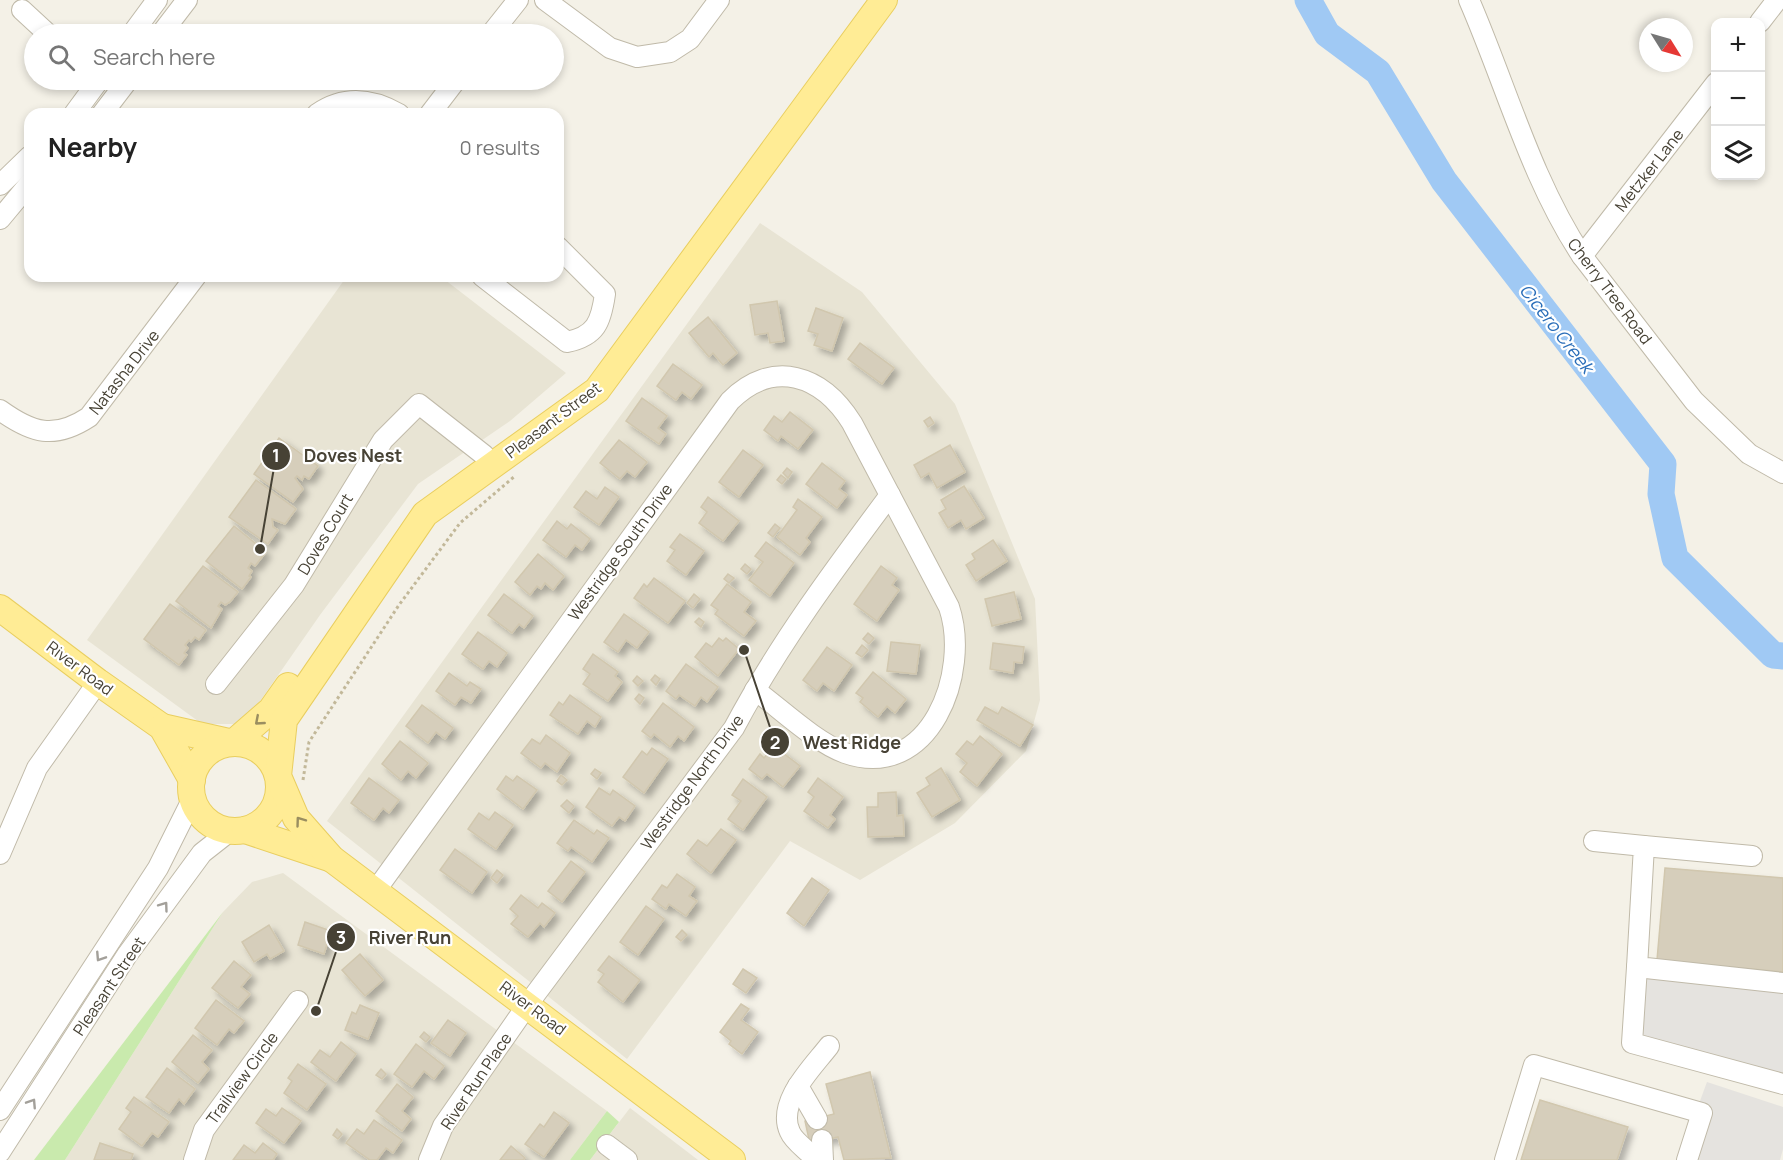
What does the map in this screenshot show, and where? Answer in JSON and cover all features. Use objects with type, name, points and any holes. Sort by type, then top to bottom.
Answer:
[{"type":"main road","name":"Pleasant Street","points":[[278,776],[284,720],[425,514],[583,384],[864,0]]},
{"type":"main road","name":"Pleasant Street","points":[[233,743],[271,710],[414,504],[487,461],[597,390],[884,0]]},
{"type":"main road","name":"River Road","points":[[0,608],[162,727],[233,743]]},
{"type":"main road","name":"River Road","points":[[162,727],[193,789]]},
{"type":"main road","points":[[233,743],[248,745],[261,752],[272,762],[278,776],[279,790],[276,804],[263,820],[237,830],[217,827],[205,819],[193,789],[197,766],[206,754],[219,746],[233,743]]},
{"type":"main road","name":"River Road","points":[[278,776],[296,818],[332,859],[528,1004],[732,1160]]},
{"type":"main road","name":"River Road","points":[[237,830],[332,859]]},
{"type":"street","points":[[139,24],[157,0]]},
{"type":"street","points":[[169,24],[187,0]]},
{"type":"street","points":[[499,24],[518,0]]},
{"type":"street","points":[[545,0],[610,48],[637,57],[670,52],[690,39],[718,0]]},
{"type":"street","name":"Cherry Tree Road","points":[[1469,0],[1529,151],[1569,236],[1582,256],[1694,401],[1749,454],[1783,473]]},
{"type":"street","points":[[1763,18],[1777,0]]},
{"type":"street","points":[[22,10],[37,24]]},
{"type":"street","name":"Metzker Lane","points":[[1582,256],[1711,89]]},
{"type":"street","points":[[78,108],[91,90]]},
{"type":"street","points":[[109,90],[116,97]]},
{"type":"street","points":[[107,108],[121,90]]},
{"type":"street","points":[[435,108],[448,90]]},
{"type":"street","points":[[325,108],[330,105],[361,101],[386,108]]},
{"type":"street","points":[[0,185],[24,162]]},
{"type":"street","points":[[2,211],[24,189]]},
{"type":"street","points":[[490,282],[567,342],[585,338],[601,318],[604,294],[564,253]]},
{"type":"street","name":"Natasha Drive","points":[[0,410],[22,426],[39,431],[58,432],[75,427],[89,417],[191,282]]},
{"type":"street","name":"Westridge South Drive","points":[[376,890],[730,402],[742,389],[758,381],[789,376],[805,380],[829,394],[842,406],[852,423],[950,607],[955,624],[953,671],[942,710],[921,738],[904,749],[866,758],[845,753],[828,745],[754,690]]},
{"type":"street","name":"Doves Court","points":[[216,684],[294,585],[383,440],[419,404],[487,461]]},
{"type":"street","name":"Westridge North Drive","points":[[528,1004],[734,728],[754,690],[810,602],[890,495]]},
{"type":"street","points":[[0,854],[37,768],[98,682]]},
{"type":"street","name":"Pleasant Street","points":[[0,1110],[158,868],[193,789]]},
{"type":"street","name":"Pleasant Street","points":[[0,1152],[127,955],[202,853],[237,830]]},
{"type":"street","points":[[1594,841],[1752,856]]},
{"type":"street","points":[[1644,846],[1632,1044],[1783,1084]]},
{"type":"street","points":[[1637,967],[1783,983]]},
{"type":"street","name":"Trailview Circle","points":[[194,1160],[204,1130],[298,1001]]},
{"type":"street","name":"River Run Place","points":[[429,1160],[443,1126],[528,1004]]},
{"type":"street","points":[[816,1160],[790,1133],[788,1110],[798,1086],[829,1046]]},
{"type":"street","points":[[1505,1160],[1534,1065],[1702,1113],[1687,1160]]},
{"type":"street","points":[[798,1086],[817,1119]]},
{"type":"street","points":[[607,1145],[627,1160]]},
{"type":"shaded area","points":[[760,223],[862,292],[955,404],[1035,599],[1040,700],[1026,751],[955,823],[860,880],[790,841],[627,1059],[327,821]]},
{"type":"shaded area","points":[[343,282],[448,282],[566,373],[510,421],[418,484],[320,615],[244,724],[202,724],[87,640]]},
{"type":"shaded area","points":[[283,873],[607,1111],[570,1160],[65,1160],[223,912],[252,882]]},
{"type":"shaded area","points":[[1647,962],[1783,979],[1783,1079],[1638,1042]]},
{"type":"shaded area","points":[[1707,1082],[1783,1107],[1783,1149],[1780,1160],[1678,1160]]},
{"type":"shaded area","points":[[630,1108],[698,1160],[590,1160]]},
{"type":"green space","points":[[223,912],[65,1160],[34,1160]]},
{"type":"green space","points":[[607,1111],[619,1122],[590,1160],[570,1160]]},
{"type":"building","points":[[777,301],[784,341],[770,343],[768,333],[755,335],[750,305]]},
{"type":"building","points":[[816,308],[843,318],[832,351],[814,345],[818,334],[808,331]]},
{"type":"building","points":[[708,317],[737,353],[723,365],[713,353],[709,357],[689,333]]},
{"type":"building","points":[[860,343],[894,368],[882,384],[848,359]]},
{"type":"building","points":[[673,364],[702,385],[691,399],[682,392],[676,400],[657,386]]},
{"type":"building","points":[[642,398],[667,416],[658,428],[666,434],[659,444],[626,421]]},
{"type":"building","points":[[790,412],[813,430],[798,449],[781,436],[778,441],[764,430],[774,416],[782,422]]},
{"type":"building","points":[[930,417],[934,423],[928,427],[924,421]]},
{"type":"building","points":[[279,438],[318,466],[309,479],[304,476],[302,480],[297,476],[295,478],[303,489],[293,502],[254,474]]},
{"type":"building","points":[[619,440],[647,462],[635,477],[627,471],[620,479],[600,463]]},
{"type":"building","points":[[950,445],[965,472],[937,488],[929,473],[921,478],[914,465]]},
{"type":"building","points":[[743,450],[763,465],[739,497],[719,482]]},
{"type":"building","points":[[822,463],[845,481],[839,489],[847,495],[837,508],[806,484]]},
{"type":"building","points":[[787,468],[792,472],[788,478],[783,473]]},
{"type":"building","points":[[781,475],[786,479],[782,484],[777,480]]},
{"type":"building","points":[[256,480],[296,509],[285,524],[272,519],[273,527],[278,530],[268,544],[229,517]]},
{"type":"building","points":[[964,486],[984,518],[966,529],[961,520],[948,528],[939,513],[946,509],[941,500]]},
{"type":"building","points":[[605,487],[619,497],[599,525],[574,507],[586,491],[597,499]]},
{"type":"building","points":[[708,497],[739,521],[723,541],[699,523],[707,512],[701,507]]},
{"type":"building","points":[[798,499],[822,517],[806,538],[810,542],[800,555],[777,537],[797,510],[793,507]]},
{"type":"building","points":[[557,521],[567,529],[571,524],[590,539],[582,550],[575,545],[566,557],[543,540]]},
{"type":"building","points":[[775,524],[780,528],[773,537],[768,533]]},
{"type":"building","points":[[234,526],[266,552],[255,566],[251,563],[248,568],[252,571],[249,576],[251,577],[242,589],[206,561]]},
{"type":"building","points":[[680,534],[704,551],[686,575],[667,561],[675,550],[670,547]]},
{"type":"building","points":[[993,540],[1007,561],[976,581],[966,565],[975,559],[972,554]]},
{"type":"building","points":[[766,542],[794,563],[770,596],[749,580],[763,562],[755,556]]},
{"type":"building","points":[[538,554],[564,576],[553,590],[545,583],[541,589],[537,586],[530,595],[515,582]]},
{"type":"building","points":[[745,564],[751,569],[747,574],[741,569]]},
{"type":"building","points":[[203,566],[238,592],[230,602],[225,605],[221,602],[218,606],[222,609],[211,628],[176,601]]},
{"type":"building","points":[[881,566],[897,578],[892,585],[899,590],[877,621],[854,604]]},
{"type":"building","points":[[728,574],[734,578],[729,583],[724,579]]},
{"type":"building","points":[[654,578],[685,601],[668,623],[634,598],[644,584],[647,587]]},
{"type":"building","points":[[727,584],[751,602],[744,612],[756,621],[744,636],[715,614],[718,610],[711,605]]},
{"type":"building","points":[[1014,592],[1021,619],[992,626],[985,599]]},
{"type":"building","points":[[504,594],[533,616],[524,628],[519,624],[512,633],[488,615]]},
{"type":"building","points":[[694,594],[700,599],[693,608],[687,603]]},
{"type":"building","points":[[170,604],[206,630],[199,640],[195,637],[185,645],[188,648],[184,653],[187,655],[179,665],[144,639]]},
{"type":"building","points":[[624,614],[649,632],[637,648],[626,640],[618,652],[604,642]]},
{"type":"building","points":[[699,618],[704,622],[701,627],[695,622]]},
{"type":"building","points":[[478,632],[507,653],[497,667],[489,661],[483,669],[462,654]]},
{"type":"building","points":[[868,633],[874,638],[869,644],[863,639]]},
{"type":"building","points":[[719,638],[723,641],[726,638],[739,649],[718,676],[695,657],[706,643],[712,647]]},
{"type":"building","points":[[891,642],[920,645],[916,674],[887,671]]},
{"type":"building","points":[[993,643],[1024,647],[1022,663],[1014,662],[1013,673],[990,669]]},
{"type":"building","points":[[862,645],[868,650],[862,657],[856,653]]},
{"type":"building","points":[[827,647],[852,665],[834,691],[823,683],[817,691],[803,680]]},
{"type":"building","points":[[593,654],[618,672],[615,676],[622,682],[608,701],[583,684],[590,674],[583,669]]},
{"type":"building","points":[[686,664],[718,687],[707,702],[701,697],[695,706],[679,695],[676,699],[666,691]]},
{"type":"building","points":[[873,672],[906,699],[895,713],[887,706],[878,717],[860,702],[863,698],[856,693]]},
{"type":"building","points":[[449,673],[467,686],[470,682],[481,689],[471,703],[461,697],[455,705],[436,691]]},
{"type":"building","points":[[655,675],[660,679],[656,685],[651,680]]},
{"type":"building","points":[[637,676],[643,681],[638,686],[633,681]]},
{"type":"building","points":[[639,694],[644,698],[640,704],[635,699]]},
{"type":"building","points":[[570,695],[601,717],[595,727],[587,721],[578,734],[550,715],[559,702],[563,705]]},
{"type":"building","points":[[663,703],[694,727],[684,741],[678,736],[670,747],[654,734],[651,738],[642,731]]},
{"type":"building","points":[[422,705],[453,728],[445,739],[436,732],[428,743],[406,726]]},
{"type":"building","points":[[985,707],[998,714],[1002,707],[1033,725],[1020,746],[977,720]]},
{"type":"building","points":[[546,735],[570,753],[557,772],[545,763],[541,768],[521,753],[532,739],[540,744]]},
{"type":"building","points":[[980,736],[1002,754],[977,786],[960,772],[967,763],[956,754],[967,741],[973,745]]},
{"type":"building","points":[[400,741],[428,763],[416,778],[408,771],[401,780],[382,764]]},
{"type":"building","points":[[774,746],[800,766],[783,787],[767,774],[762,779],[749,769],[760,754],[764,758]]},
{"type":"building","points":[[652,748],[668,759],[644,793],[623,777],[642,751],[647,755]]},
{"type":"building","points":[[941,768],[960,800],[932,817],[917,793],[930,785],[926,778]]},
{"type":"building","points":[[595,769],[601,773],[597,779],[591,774]]},
{"type":"building","points":[[561,775],[567,780],[562,785],[557,781]]},
{"type":"building","points":[[506,776],[513,781],[517,776],[537,790],[523,809],[497,789]]},
{"type":"building","points":[[369,778],[399,800],[389,813],[383,808],[374,820],[351,803]]},
{"type":"building","points":[[818,778],[843,797],[830,815],[835,819],[828,828],[804,811],[814,797],[808,792]]},
{"type":"building","points":[[743,779],[767,797],[743,830],[728,819],[741,801],[732,795]]},
{"type":"building","points":[[599,788],[610,795],[613,790],[635,806],[625,821],[619,817],[612,826],[586,807]]},
{"type":"building","points":[[896,792],[897,816],[903,815],[904,836],[868,837],[867,807],[878,807],[878,793]]},
{"type":"building","points":[[567,800],[574,806],[569,813],[561,806]]},
{"type":"building","points":[[495,812],[513,825],[496,849],[468,829],[479,813],[489,820]]},
{"type":"building","points":[[574,820],[594,834],[597,830],[609,838],[592,862],[571,847],[568,851],[557,843]]},
{"type":"building","points":[[721,829],[736,840],[711,873],[687,854],[698,840],[707,846]]},
{"type":"building","points":[[455,849],[487,872],[472,893],[440,870]]},
{"type":"building","points":[[571,861],[585,872],[562,902],[548,891]]},
{"type":"building","points":[[1665,868],[1783,878],[1783,972],[1657,960]]},
{"type":"building","points":[[497,870],[503,875],[497,883],[491,878]]},
{"type":"building","points":[[677,874],[695,887],[689,896],[697,901],[686,916],[669,904],[666,909],[652,899],[662,885],[667,888]]},
{"type":"building","points":[[812,878],[829,890],[804,926],[787,913]]},
{"type":"building","points":[[521,895],[538,908],[542,903],[555,913],[544,927],[540,923],[528,937],[511,924],[518,916],[510,909]]},
{"type":"building","points":[[646,906],[664,919],[638,955],[620,942]]},
{"type":"building","points":[[305,922],[331,931],[324,954],[298,945]]},
{"type":"building","points":[[269,925],[284,951],[270,959],[267,954],[254,962],[242,942]]},
{"type":"building","points":[[682,930],[687,935],[681,941],[676,937]]},
{"type":"building","points":[[360,954],[383,980],[365,996],[342,970]]},
{"type":"building","points":[[609,956],[640,980],[623,1002],[598,982],[604,974],[598,970]]},
{"type":"building","points":[[234,961],[251,975],[241,987],[250,994],[238,1008],[212,988]]},
{"type":"building","points":[[743,969],[757,978],[746,993],[733,984]]},
{"type":"building","points":[[216,1000],[244,1021],[234,1033],[229,1029],[217,1045],[195,1028]]},
{"type":"building","points":[[741,1004],[749,1009],[741,1020],[758,1032],[742,1054],[729,1044],[731,1041],[720,1032]]},
{"type":"building","points":[[360,1005],[379,1013],[368,1039],[345,1030],[352,1012],[356,1014]]},
{"type":"building","points":[[448,1020],[466,1033],[450,1056],[431,1043]]},
{"type":"building","points":[[424,1032],[430,1037],[426,1042],[420,1037]]},
{"type":"building","points":[[193,1035],[212,1050],[202,1062],[209,1069],[198,1083],[172,1062]]},
{"type":"building","points":[[341,1042],[356,1054],[336,1081],[311,1062],[320,1050],[330,1057]]},
{"type":"building","points":[[416,1044],[444,1066],[434,1079],[424,1071],[412,1087],[394,1074]]},
{"type":"building","points":[[298,1064],[326,1084],[307,1110],[284,1093],[292,1081],[288,1078]]},
{"type":"building","points":[[167,1068],[195,1089],[184,1104],[179,1099],[169,1113],[146,1097]]},
{"type":"building","points":[[381,1069],[386,1074],[382,1079],[376,1075]]},
{"type":"building","points":[[870,1072],[891,1158],[844,1160],[838,1137],[810,1144],[805,1121],[834,1114],[826,1084]]},
{"type":"building","points":[[397,1084],[413,1097],[402,1111],[411,1119],[402,1131],[376,1111]]},
{"type":"building","points":[[134,1097],[169,1122],[158,1137],[152,1133],[142,1146],[119,1129],[131,1112],[126,1108]]},
{"type":"building","points":[[1540,1100],[1628,1127],[1617,1160],[1521,1160]]},
{"type":"building","points":[[282,1108],[301,1121],[284,1143],[256,1123],[266,1109],[276,1116]]},
{"type":"building","points":[[554,1112],[569,1123],[544,1157],[525,1144],[540,1124],[544,1127]]},
{"type":"building","points":[[374,1120],[402,1140],[393,1153],[386,1148],[377,1160],[370,1160],[346,1143],[357,1129],[364,1134]]},
{"type":"building","points":[[337,1129],[342,1134],[338,1139],[333,1135]]},
{"type":"building","points":[[100,1143],[133,1154],[131,1160],[94,1160]]},
{"type":"building","points":[[263,1143],[277,1154],[273,1160],[233,1160],[244,1145],[255,1153]]},
{"type":"building","points":[[511,1146],[525,1158],[523,1160],[500,1160]]},
{"type":"waterway","name":"Cicero Creek","points":[[1308,0],[1327,34],[1378,72],[1444,181],[1663,464],[1661,494],[1675,558],[1773,655],[1783,656]]},
{"type":"place","name":"Doves Nest","points":[[260,549]]},
{"type":"place","name":"West Ridge","points":[[744,650]]},
{"type":"place","name":"River Run","points":[[316,1011]]}]
